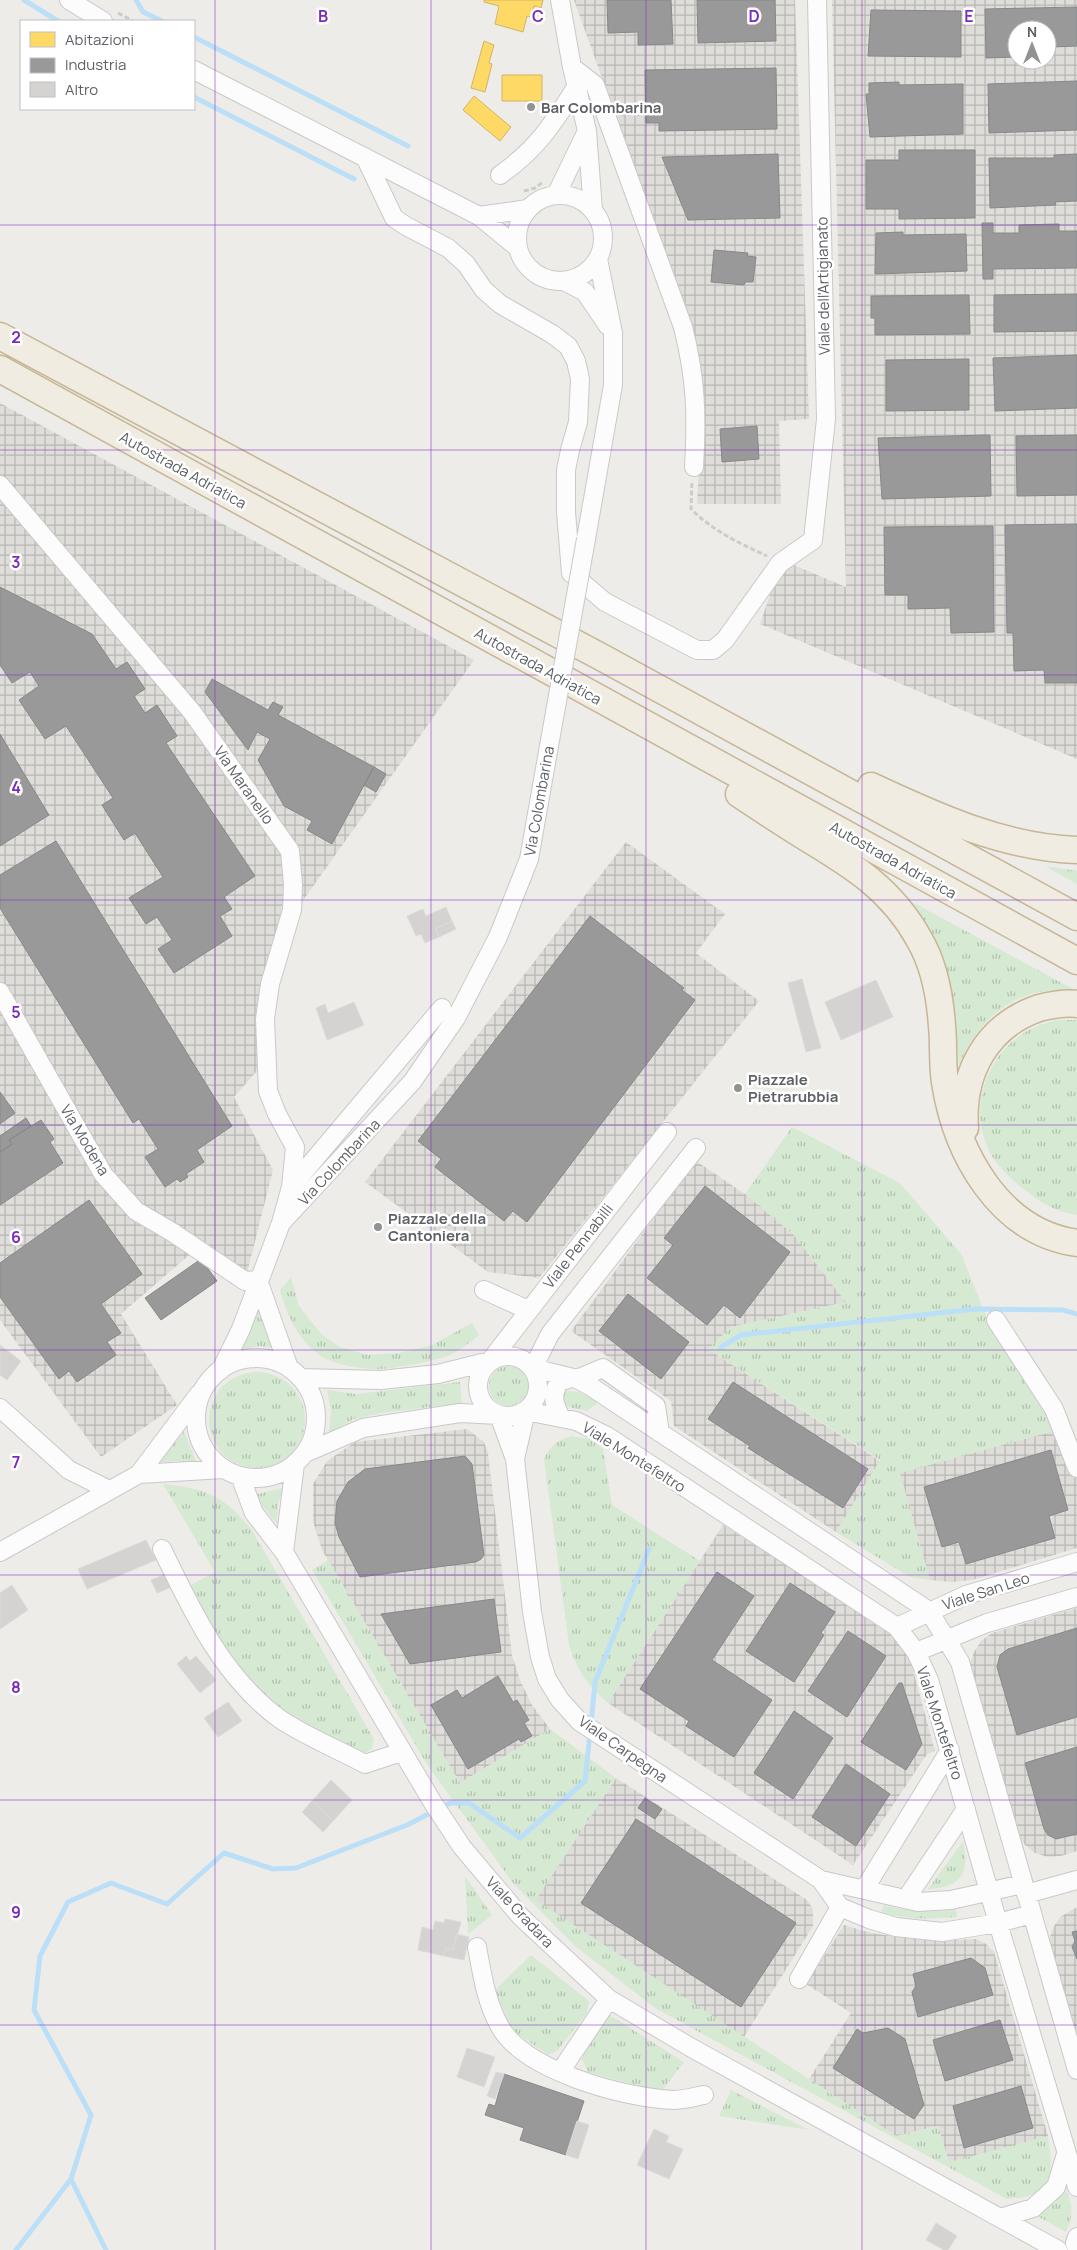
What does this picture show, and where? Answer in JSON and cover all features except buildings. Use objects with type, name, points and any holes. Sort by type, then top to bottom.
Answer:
[{"type":"highway","name":"Autostrada Adriatica","points":[[0,336],[603,658],[1077,917]]},
{"type":"highway","name":"Autostrada Adriatica","points":[[0,369],[1077,961]]},
{"type":"highway","points":[[603,658],[917,808],[996,836],[1032,844],[1077,850]]},
{"type":"highway","points":[[583,691],[862,873],[887,894],[904,915],[920,940],[931,965],[942,1023],[945,1080],[952,1116],[976,1172],[987,1187],[1015,1215],[1038,1230],[1065,1241],[1077,1243]]},
{"type":"highway","points":[[968,1154],[964,1115],[966,1093],[978,1058],[988,1044],[1003,1026],[1024,1014],[1046,1006],[1077,1004]]},
{"type":"street","points":[[69,0],[101,20]]},
{"type":"street","points":[[560,0],[572,67],[587,131],[593,210],[602,229],[602,244],[598,259],[584,274],[564,281]]},
{"type":"street","name":"Viale dell'Artigianato","points":[[365,157],[394,218],[448,248],[466,264],[484,290],[500,304],[552,334],[568,346],[576,361],[580,378],[578,422],[566,470],[567,530],[571,572],[605,602],[697,650],[713,650],[725,640],[783,560],[813,540],[826,419],[817,0]]},
{"type":"street","points":[[572,67],[595,85],[683,327],[692,364],[696,404],[694,467]]},
{"type":"street","points":[[195,71],[479,216],[517,247],[527,266],[534,273],[543,278],[564,281],[584,292],[613,333]]},
{"type":"street","points":[[500,175],[524,158],[548,131],[577,86]]},
{"type":"street","points":[[556,195],[587,131]]},
{"type":"street","points":[[517,247],[518,227],[528,209],[536,202],[556,195],[576,198],[593,210]]},
{"type":"street","points":[[479,216],[528,209]]},
{"type":"street","name":"Via Colombarina","points":[[281,1223],[412,1082],[456,1018],[498,937],[529,859],[613,385],[613,333],[598,259]]},
{"type":"street","name":"Via Maranello","points":[[0,484],[192,712],[290,851],[293,884],[292,910],[270,984],[265,1019],[268,1091],[277,1114],[295,1147]]},
{"type":"street","name":"Via Modena","points":[[0,992],[103,1174],[136,1211],[172,1232],[245,1281],[258,1280]]},
{"type":"street","name":"Via Colombarina","points":[[291,1187],[442,1008]]},
{"type":"street","name":"Viale Pennabilli","points":[[490,1361],[667,1132]]},
{"type":"street","name":"Via Colombarina","points":[[222,1370],[242,1329],[258,1280],[281,1223],[291,1187],[295,1147]]},
{"type":"street","points":[[139,1474],[232,1473],[260,1478],[278,1474],[300,1459],[363,1428],[460,1413],[508,1416],[526,1410],[533,1404],[539,1386],[533,1368],[550,1334],[696,1148]]},
{"type":"street","points":[[258,1280],[295,1373],[312,1395],[316,1415],[314,1435],[300,1459],[284,1552]]},
{"type":"street","points":[[484,1290],[528,1310]]},
{"type":"street","points":[[996,1320],[1054,1409],[1077,1468]]},
{"type":"street","points":[[0,1552],[139,1474],[207,1384],[222,1370],[237,1362],[255,1358],[273,1361],[295,1373],[381,1380],[438,1374],[490,1361],[499,1356],[518,1356],[533,1368],[575,1379],[929,1610],[960,1662],[1077,2070]]},
{"type":"street","points":[[490,1361],[479,1376],[479,1395],[490,1410],[499,1415]]},
{"type":"street","points":[[561,1418],[553,1401],[554,1391],[559,1382],[575,1379]]},
{"type":"street","points":[[162,1549],[191,1610],[234,1677],[250,1695],[282,1720],[365,1764],[401,1752],[284,1552],[254,1513],[232,1473],[210,1457],[200,1440],[196,1421],[199,1402],[207,1384]]},
{"type":"street","points":[[0,1408],[68,1470],[108,1490]]},
{"type":"street","name":"Viale Carpegna","points":[[515,1459],[526,1410]]},
{"type":"street","name":"Viale Montefeltro","points":[[526,1410],[576,1421],[621,1453],[897,1627],[916,1652],[929,1680],[998,1923],[1077,2187]]},
{"type":"street","name":"Viale Carpegna","points":[[499,1415],[515,1459],[532,1612],[540,1657],[547,1679],[560,1700],[580,1722],[600,1737],[821,1880],[840,1907]]},
{"type":"street","name":"Viale San Leo","points":[[897,1627],[929,1610],[966,1595],[1077,1562]]},
{"type":"street","name":"Viale San Leo","points":[[916,1652],[987,1623],[1077,1597]]},
{"type":"street","points":[[865,1888],[950,1750]]},
{"type":"street","name":"Viale Gradara","points":[[401,1752],[462,1847],[522,1917],[609,1999],[751,2081],[1058,2250]]},
{"type":"street","points":[[906,1899],[966,1809]]},
{"type":"street","name":"Viale Carpegna","points":[[821,1880],[865,1888],[918,1902],[951,1900],[1025,1889]]},
{"type":"street","points":[[1025,1889],[1077,1880]]},
{"type":"street","points":[[799,1979],[840,1907],[869,1919],[896,1927],[942,1932],[998,1923],[1032,1914]]},
{"type":"street","points":[[477,1947],[485,1989],[499,2026],[522,2052],[538,2062],[584,2081],[637,2095],[675,2100],[704,2095]]},
{"type":"street","points":[[560,2072],[609,1999]]},
{"type":"street","points":[[1000,2218],[1033,2208],[1056,2187],[1066,2154]]},
{"type":"street","points":[[1077,2237],[1075,2243],[1077,2250]]},
{"type":"path","points":[[519,193],[535,188],[549,179]]},
{"type":"path","points":[[694,467],[690,496],[691,509],[716,531],[783,560]]},
{"type":"shaded area","points":[[574,0],[795,0],[809,419],[779,421],[781,504],[697,504],[703,388],[684,306]]},
{"type":"shaded area","points":[[832,0],[1077,0],[1077,759],[760,624],[782,560],[846,587]]},
{"type":"shaded area","points":[[0,403],[474,660],[304,899],[270,974],[263,1064],[234,1097],[273,1170],[245,1281],[189,1255],[121,1314],[177,1405],[101,1457],[0,1320]]},
{"type":"shaded area","points":[[626,842],[725,914],[696,953],[759,1001],[539,1278],[488,1272],[365,1182]]},
{"type":"shaded area","points":[[696,1161],[745,1194],[793,1234],[846,1302],[731,1327],[708,1349],[880,1461],[836,1532],[674,1426],[671,1401],[571,1331]]},
{"type":"shaded area","points":[[467,1429],[484,1442],[488,1453],[512,1655],[520,1680],[532,1705],[550,1729],[460,1783],[322,1550],[313,1521],[313,1484],[327,1461],[355,1442]]},
{"type":"shaded area","points":[[1057,1430],[1063,1445],[1077,1441],[1077,1548],[972,1580],[951,1582],[930,1580],[899,1473]]},
{"type":"shaded area","points":[[723,1525],[889,1630],[901,1643],[910,1659],[935,1751],[927,1754],[853,1865],[608,1703]]},
{"type":"shaded area","points":[[1077,1608],[1077,1851],[1061,1856],[1048,1857],[1035,1853],[1025,1845],[1017,1834],[970,1664],[974,1652],[981,1641],[992,1633]]},
{"type":"shaded area","points":[[616,1778],[807,1900],[813,1909],[813,1926],[744,2037],[535,1900]]},
{"type":"shaded area","points":[[1077,1907],[1077,2037],[1049,1940],[1053,1928],[1060,1917]]},
{"type":"shaded area","points":[[844,1925],[871,1933],[933,1941],[976,1939],[986,1944],[994,1952],[1048,2136],[949,2163],[938,2126],[896,2136],[809,2079],[851,2013],[806,1984]]},
{"type":"green space","points":[[1045,866],[1077,871],[1077,884]]},
{"type":"green space","points":[[914,903],[1073,989],[1036,993],[1007,1005],[987,1021],[979,1031],[959,1065],[955,1017],[945,970],[932,935]]},
{"type":"green space","points":[[1057,1020],[1077,1020],[1077,1215],[1063,1212],[1043,1203],[1007,1175],[992,1156],[985,1141],[981,1122],[981,1102],[985,1083],[993,1066],[1004,1050],[1018,1037],[1035,1027]]},
{"type":"green space","points":[[792,1127],[900,1183],[961,1254],[987,1318],[1045,1403],[1057,1430],[900,1473],[930,1580],[910,1577],[836,1532],[880,1460],[708,1349],[731,1327],[846,1302],[793,1234],[745,1194]]},
{"type":"green space","points":[[291,1277],[299,1306],[321,1334],[340,1347],[368,1355],[399,1353],[432,1345],[472,1323],[479,1335],[454,1353],[438,1359],[414,1364],[372,1369],[335,1363],[315,1352],[301,1337],[290,1319],[280,1290]]},
{"type":"green space","points":[[258,1304],[279,1349],[259,1346],[240,1351]]},
{"type":"green space","points":[[505,1366],[513,1366],[520,1369],[526,1375],[529,1386],[526,1397],[520,1403],[513,1406],[505,1406],[498,1403],[492,1397],[489,1390],[489,1382],[492,1375],[498,1369]]},
{"type":"green space","points":[[257,1372],[275,1376],[291,1386],[301,1402],[305,1420],[301,1438],[291,1454],[275,1464],[257,1468],[239,1464],[223,1454],[213,1438],[209,1420],[213,1402],[223,1386],[239,1376]]},
{"type":"green space","points":[[460,1382],[462,1403],[381,1413],[354,1419],[329,1433],[331,1411],[327,1390],[356,1394]]},
{"type":"green space","points":[[560,1390],[578,1392],[599,1402],[587,1411],[559,1405]]},
{"type":"green space","points":[[184,1432],[198,1465],[178,1461],[157,1463]]},
{"type":"green space","points":[[572,1436],[589,1439],[603,1448],[612,1505],[700,1561],[608,1703],[584,1677],[569,1645],[544,1459],[555,1444],[562,1439]]},
{"type":"green space","points":[[163,1484],[192,1488],[214,1496],[234,1510],[253,1532],[374,1739],[372,1749],[363,1754],[294,1719],[269,1701],[237,1668],[220,1641],[191,1585],[215,1572]]},
{"type":"green space","points":[[283,1488],[278,1504],[277,1524],[253,1495]]},
{"type":"green space","points":[[328,1560],[460,1783],[550,1729],[616,1778],[536,1900],[896,2136],[938,2126],[949,2162],[1048,2136],[1051,2162],[1049,2178],[1045,2185],[1031,2195],[1007,2199],[655,2008],[575,1946],[513,1883],[428,1766],[312,1570]]},
{"type":"green space","points":[[963,1841],[965,1861],[961,1876],[956,1882],[949,1885],[928,1889]]},
{"type":"green space","points":[[465,1876],[492,1915],[468,1934]]},
{"type":"green space","points":[[884,1905],[920,1911],[956,1910],[957,1917],[909,1918],[881,1912]]},
{"type":"green space","points":[[531,1955],[589,2001],[587,2013],[557,2051],[548,2055],[512,2030],[495,1990]]},
{"type":"green space","points":[[608,2014],[684,2062],[661,2092],[588,2072],[582,2059],[586,2046]]},
{"type":"green space","points":[[731,2090],[809,2130],[719,2116]]},
{"type":"green space","points":[[1065,2189],[1072,2210],[1066,2232],[1035,2215],[1054,2203]]},
{"type":"waterway","points":[[24,0],[56,20]]},
{"type":"waterway","points":[[136,0],[143,12],[160,20]]},
{"type":"waterway","points":[[195,38],[408,146]]},
{"type":"waterway","points":[[195,98],[354,179]]},
{"type":"waterway","points":[[721,1347],[741,1335],[975,1309],[1063,1310],[1077,1314]]},
{"type":"waterway","points":[[591,1725],[595,1682],[649,1549]]},
{"type":"waterway","points":[[106,2250],[71,2179],[91,2115],[34,2010],[40,1956],[68,1902],[111,1883],[167,1904],[224,1853],[273,1869],[296,1868],[407,1825],[450,1803],[469,1803],[520,1838],[585,1781],[590,1733]]},
{"type":"waterway","points":[[16,2250],[71,2179]]},
{"type":"place","name":"Bar Colombarina","points":[[531,107]]},
{"type":"place","name":"Piazzale Pietrarubbia","points":[[738,1088]]},
{"type":"place","name":"Piazzale della Cantoniera","points":[[378,1227]]}]
